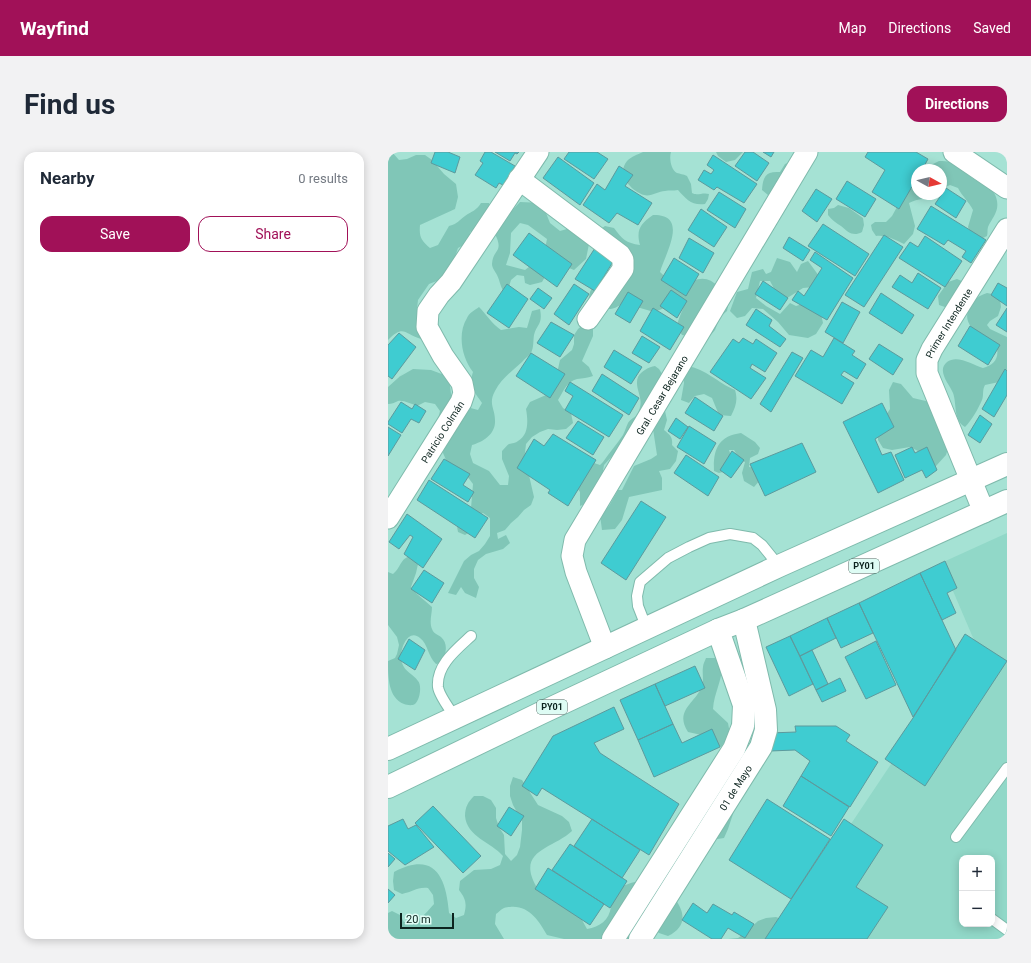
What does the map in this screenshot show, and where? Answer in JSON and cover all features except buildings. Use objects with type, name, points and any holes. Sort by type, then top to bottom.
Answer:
[{"type":"main road","points":[[388,748],[647,629],[779,566],[1007,464]]},
{"type":"main road","name":"PY01","points":[[388,787],[718,630],[744,620],[1007,501]]},
{"type":"main road","name":"01 de Mayo","points":[[640,939],[760,747],[766,730],[765,710],[744,620]]},
{"type":"main road","points":[[613,939],[734,749],[743,726],[744,705],[718,630]]},
{"type":"street","name":"Patricio Colmán","points":[[388,518],[461,402],[464,393],[462,383],[443,356],[427,327],[428,311],[439,295],[451,282],[538,152]]},
{"type":"street","name":"Gral. Cesar Bejarano","points":[[605,648],[576,572],[572,556],[575,540],[807,152]]},
{"type":"street","points":[[954,152],[1007,188]]},
{"type":"street","points":[[520,180],[620,256],[623,260],[623,269],[588,319]]},
{"type":"street","name":"Primer Intendente","points":[[984,512],[927,373],[927,360],[932,349],[1007,229]]},
{"type":"lane","points":[[647,629],[638,606],[637,596],[640,582],[668,558],[689,547],[709,538],[730,534],[753,538],[762,545],[779,566]]},
{"type":"lane","points":[[455,717],[438,688],[439,674],[445,663],[472,636]]},
{"type":"lane","points":[[956,837],[1007,768]]},
{"type":"lane","points":[[995,921],[1007,930]]},
{"type":"shaded area","points":[[388,152],[392,152],[399,160],[407,159],[416,155],[425,155],[456,184],[458,197],[455,209],[420,225],[421,238],[430,248],[438,245],[449,226],[457,223],[476,209],[481,203],[489,203],[490,212],[481,226],[470,232],[469,242],[458,248],[447,277],[429,284],[418,300],[417,309],[423,330],[421,339],[401,331],[393,335],[388,340]]},
{"type":"shaded area","points":[[643,152],[671,152],[670,160],[673,169],[677,173],[687,176],[691,184],[692,193],[709,194],[705,204],[693,203],[678,190],[662,191],[652,195],[644,195],[634,190],[626,181],[623,171],[624,166],[629,159]]},
{"type":"shaded area","points":[[716,152],[743,152],[735,160],[726,162],[718,156]]},
{"type":"shaded area","points":[[939,161],[954,163],[975,180],[987,186],[994,192],[997,201],[997,208],[988,227],[987,236],[979,240],[971,236],[968,227],[973,210],[970,204],[958,188],[950,185],[947,186],[947,164],[933,164]]},
{"type":"shaded area","points":[[790,162],[769,200],[768,195],[762,190],[764,178],[771,172],[780,172],[785,164]]},
{"type":"shaded area","points":[[911,189],[911,200],[916,200],[909,203],[915,226],[913,234],[904,244],[887,237],[876,236],[871,225],[875,222],[886,222],[892,216],[902,198]]},
{"type":"shaded area","points":[[520,202],[542,203],[550,223],[560,231],[577,229],[589,244],[586,259],[574,270],[564,266],[545,249],[547,239],[528,225],[520,223],[511,233],[510,253],[506,265],[525,270],[534,263],[546,275],[542,282],[530,285],[525,283],[524,276],[517,275],[511,280],[508,290],[504,292],[492,265],[494,255],[498,250],[497,239],[494,232]]},
{"type":"shaded area","points":[[838,205],[849,208],[863,218],[864,225],[862,232],[853,234],[848,232],[828,215],[828,209],[834,208]]},
{"type":"shaded area","points":[[653,215],[664,216],[670,221],[673,228],[670,246],[660,272],[679,290],[691,282],[699,279],[710,281],[719,287],[729,301],[727,311],[720,317],[715,330],[709,337],[700,338],[682,335],[677,327],[685,302],[668,302],[662,309],[654,312],[623,303],[614,308],[606,309],[588,301],[590,292],[595,282],[604,281],[617,268],[598,231],[605,226],[614,228],[625,240],[640,245],[640,228],[645,221]]},
{"type":"shaded area","points":[[777,258],[790,262],[797,272],[801,264],[808,261],[819,276],[815,287],[803,288],[781,302],[770,281],[760,281],[756,298],[780,314],[790,303],[796,306],[809,302],[820,309],[823,323],[816,334],[808,338],[789,335],[778,322],[763,309],[752,308],[745,316],[737,318],[730,311],[737,292],[748,289],[752,272],[763,269],[766,274],[771,272]]},
{"type":"shaded area","points":[[957,279],[964,282],[948,308],[939,305],[938,296],[948,282]]},
{"type":"shaded area","points":[[987,293],[997,295],[1000,298],[1001,307],[998,316],[987,325],[990,329],[1007,337],[1007,375],[999,382],[985,385],[983,398],[972,418],[965,427],[961,424],[957,416],[953,393],[943,374],[943,370],[947,362],[955,359],[983,368],[992,364],[996,359],[997,348],[972,328],[967,318],[969,307],[972,302]]},
{"type":"shaded area","points":[[479,307],[501,330],[519,327],[527,328],[532,311],[540,309],[541,318],[535,331],[531,353],[507,375],[497,387],[492,399],[495,425],[488,437],[472,445],[470,454],[473,463],[489,471],[500,485],[508,485],[509,476],[502,459],[502,451],[508,445],[517,442],[524,435],[527,427],[526,409],[530,402],[546,395],[556,378],[560,360],[572,350],[574,335],[578,329],[584,324],[593,327],[593,336],[582,361],[589,367],[593,376],[577,379],[571,382],[558,400],[563,408],[571,413],[573,423],[566,429],[548,429],[540,432],[532,437],[526,444],[524,462],[528,471],[534,497],[531,505],[524,510],[505,530],[497,533],[498,539],[506,535],[510,543],[503,549],[486,554],[478,560],[474,569],[474,578],[479,587],[476,598],[465,593],[461,587],[456,595],[448,593],[464,561],[479,551],[490,536],[490,518],[483,513],[476,517],[473,530],[465,535],[458,532],[456,521],[471,508],[473,484],[467,476],[446,460],[443,453],[444,444],[436,428],[440,411],[435,404],[425,402],[417,406],[398,401],[388,404],[388,387],[399,377],[413,369],[431,370],[447,376],[450,385],[452,403],[478,410],[482,403],[474,392],[471,381],[473,372],[466,360],[462,346],[462,331],[468,316]]},
{"type":"shaded area","points":[[655,366],[664,377],[629,442],[614,454],[604,465],[599,494],[589,502],[580,506],[580,492],[574,484],[591,462],[600,465],[603,462],[623,435],[628,423],[639,411],[641,403],[637,384],[638,377],[645,370]]},
{"type":"shaded area","points":[[687,366],[706,373],[735,390],[736,403],[731,416],[719,415],[712,398],[704,394],[695,396],[689,403],[681,400],[684,383],[683,374]]},
{"type":"shaded area","points":[[893,382],[901,384],[913,398],[930,402],[949,445],[946,455],[936,466],[927,465],[918,451],[910,447],[892,450],[883,448],[878,440],[878,432],[881,423],[890,409],[889,390]]},
{"type":"shaded area","points":[[657,411],[665,411],[667,420],[664,430],[671,436],[672,445],[678,451],[676,461],[670,469],[659,471],[662,478],[662,490],[629,497],[622,520],[615,529],[602,530],[600,515],[609,506],[618,490],[622,490],[634,466],[657,455],[653,429]]},
{"type":"shaded area","points":[[741,433],[755,442],[760,448],[758,454],[750,458],[749,467],[758,468],[761,479],[754,487],[744,481],[742,473],[745,462],[740,460],[734,450],[729,450],[732,459],[726,471],[719,473],[714,471],[714,463],[718,445],[727,437]]},
{"type":"shaded area","points":[[1007,533],[1007,939],[774,939],[974,640],[941,563]]},
{"type":"shaded area","points":[[411,556],[418,564],[411,587],[432,607],[431,626],[435,633],[444,640],[446,650],[440,663],[436,664],[420,638],[411,636],[408,638],[401,653],[401,659],[405,669],[418,681],[420,692],[417,702],[415,704],[408,705],[399,701],[395,697],[389,680],[388,661],[395,658],[399,645],[397,637],[388,625],[388,572],[393,574],[396,572],[403,561],[407,557]]},
{"type":"shaded area","points":[[706,658],[715,658],[722,664],[713,709],[728,723],[730,734],[721,747],[706,736],[688,732],[684,724],[684,713],[702,686],[703,666]]},
{"type":"shaded area","points":[[513,777],[522,780],[538,805],[562,816],[569,822],[572,831],[539,852],[534,858],[531,865],[531,874],[536,886],[545,888],[581,911],[582,920],[587,929],[600,925],[606,919],[610,912],[612,897],[619,889],[625,885],[635,882],[641,889],[609,939],[564,939],[547,935],[541,924],[528,911],[517,907],[506,907],[496,914],[495,924],[504,939],[388,939],[388,913],[392,911],[400,915],[404,922],[409,922],[421,918],[434,904],[433,895],[428,888],[417,889],[402,894],[394,890],[394,872],[408,866],[419,864],[428,866],[435,871],[441,878],[445,888],[449,913],[456,918],[464,915],[465,908],[463,896],[459,890],[460,881],[474,870],[491,869],[500,865],[503,856],[480,839],[470,829],[467,823],[465,816],[466,807],[474,796],[483,796],[491,800],[496,808],[496,818],[499,827],[504,835],[505,854],[511,861],[517,855],[520,847],[522,821],[510,796],[510,786]]},
{"type":"shaded area","points":[[713,791],[737,802],[724,838],[711,840],[675,899],[679,905],[682,915],[681,924],[678,929],[668,936],[659,933],[652,927],[636,939],[620,939],[650,901],[657,896],[705,816],[706,807]]},
{"type":"shaded area","points":[[776,917],[784,920],[799,939],[728,939],[738,938],[758,921]]}]
